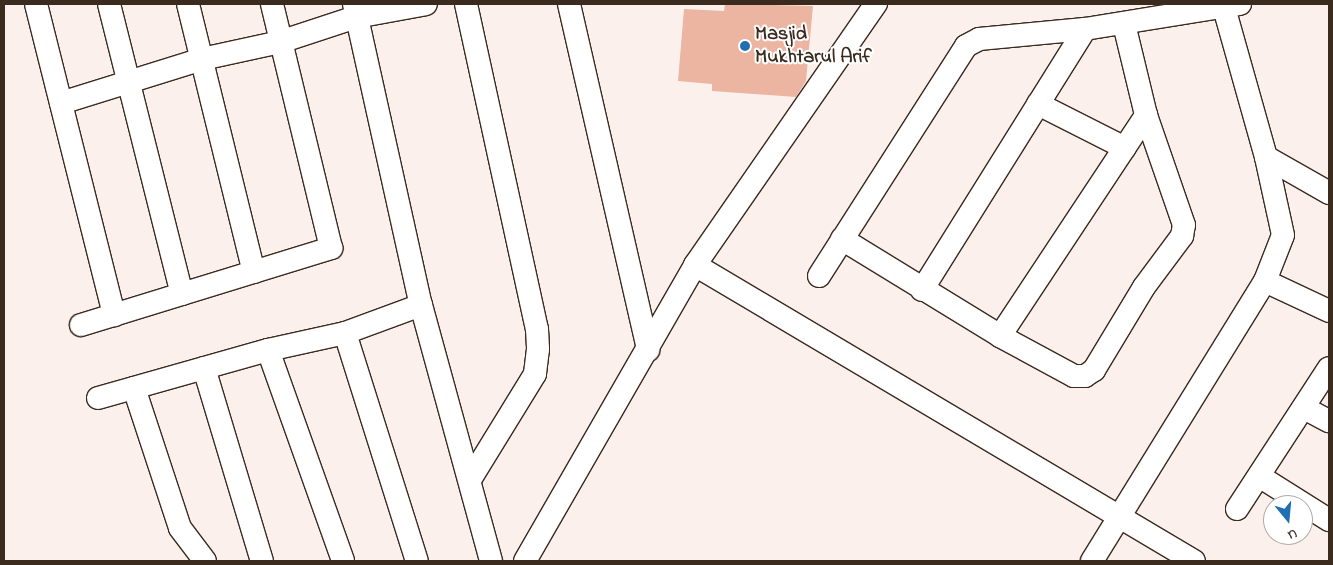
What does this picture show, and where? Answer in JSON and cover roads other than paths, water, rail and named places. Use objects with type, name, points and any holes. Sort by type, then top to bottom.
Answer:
[{"type":"street","points":[[36,4],[114,315]]},
{"type":"street","points":[[109,4],[130,81],[182,294]]},
{"type":"street","points":[[188,4],[254,272]]},
{"type":"street","points":[[81,325],[331,248],[272,4]]},
{"type":"street","points":[[61,102],[202,59],[280,42],[355,10],[426,4]]},
{"type":"street","points":[[466,4],[537,329],[538,349],[535,374],[470,478]]},
{"type":"street","points":[[569,4],[648,350]]},
{"type":"street","points":[[525,561],[648,350],[695,265],[876,4]]},
{"type":"street","points":[[820,276],[966,46],[979,39],[1124,24],[1229,5],[1283,235],[1264,281],[1092,561]]},
{"type":"street","points":[[355,10],[421,305],[470,478],[491,561]]},
{"type":"street","points":[[842,240],[1000,336],[1074,376],[1085,376],[1094,370],[1182,236],[1184,225],[1146,116],[1124,24]]},
{"type":"street","points":[[922,290],[1085,29]]},
{"type":"street","points":[[1038,104],[1125,148]]},
{"type":"street","points":[[1000,336],[1146,116]]},
{"type":"street","points":[[1266,157],[1329,193]]},
{"type":"street","points":[[695,265],[1194,561]]},
{"type":"street","points":[[1264,281],[1329,311]]},
{"type":"street","points":[[98,398],[268,350],[345,333],[421,305]]},
{"type":"street","points":[[345,333],[417,561]]},
{"type":"street","points":[[268,350],[343,561]]},
{"type":"street","points":[[204,368],[262,561]]},
{"type":"street","points":[[1237,509],[1306,409],[1329,368]]},
{"type":"street","points":[[134,388],[180,528],[206,561]]},
{"type":"street","points":[[1306,409],[1329,421]]},
{"type":"street","points":[[1259,476],[1329,520]]},
{"type":"place","name":"Masjid Mukhtarul Arif","points":[[745,46]]}]
